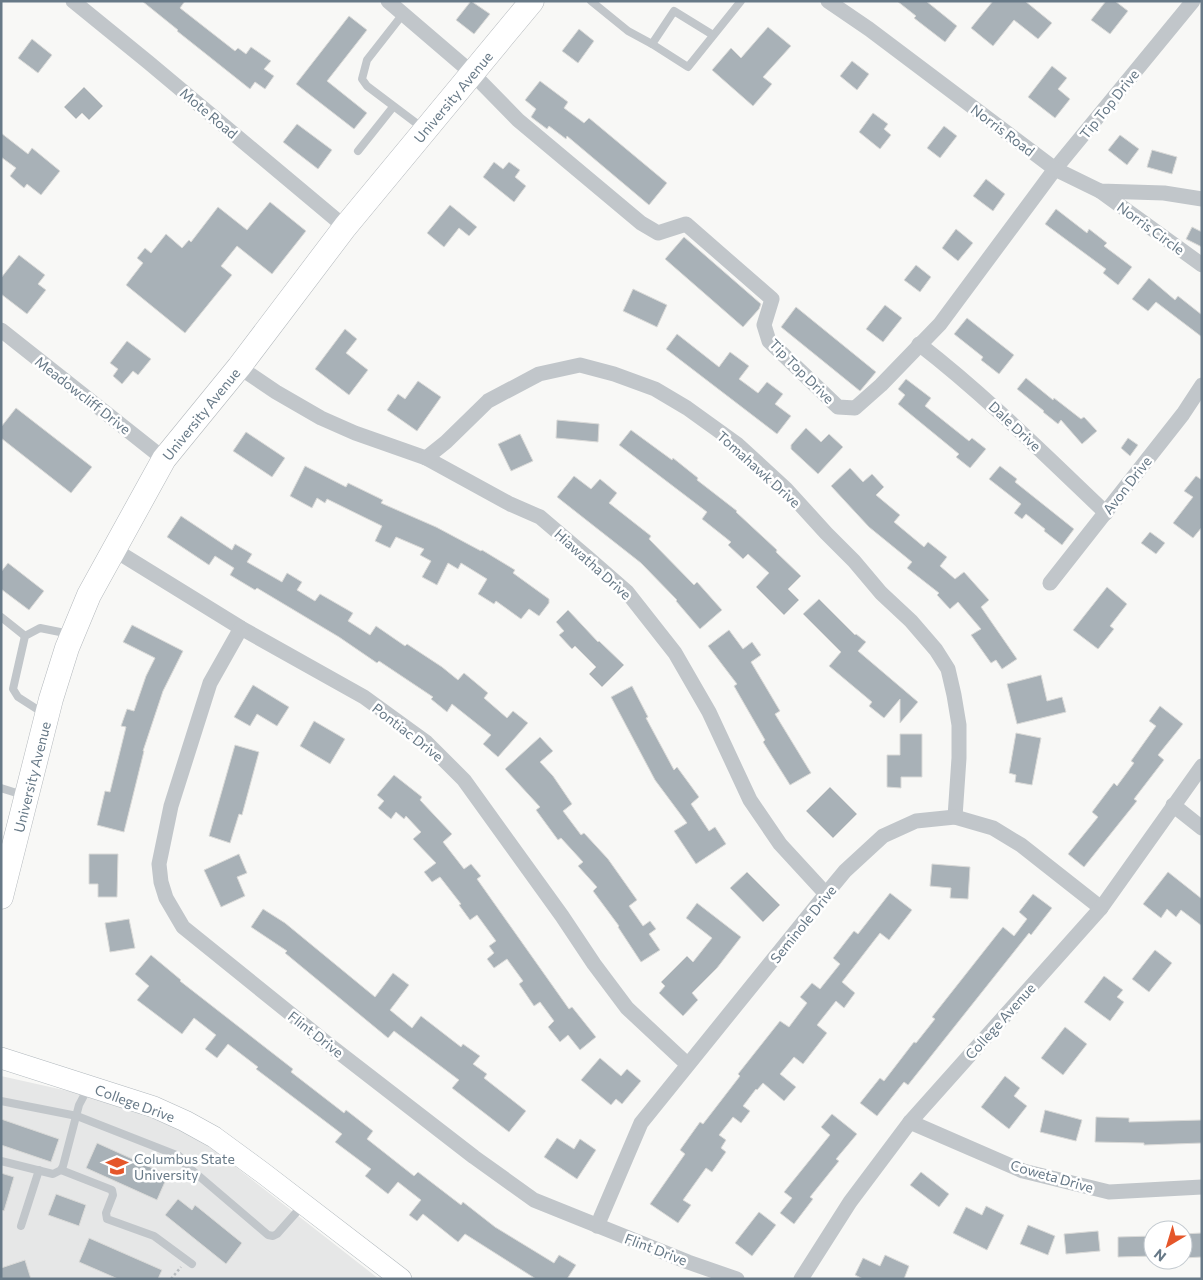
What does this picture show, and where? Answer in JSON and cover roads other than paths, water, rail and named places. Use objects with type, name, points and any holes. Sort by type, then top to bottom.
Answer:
[{"type":"main road","name":"University Avenue","points":[[1,897],[5,865],[28,796],[47,716],[67,648],[89,595],[164,459],[239,367],[345,227],[532,1]]},
{"type":"street","name":"Mote Road","points":[[73,1],[345,227]]},
{"type":"street","points":[[388,1],[472,73]]},
{"type":"street","name":"Norris Road","points":[[828,1],[869,29],[1055,169],[1100,191],[1164,193],[1202,199]]},
{"type":"street","name":"Tip Top Drive","points":[[472,73],[518,120],[641,223],[658,233],[686,224],[772,300],[764,326],[768,341],[838,406],[854,408],[881,385],[940,324],[1055,169],[1193,1]]},
{"type":"street","name":"Norris Circle","points":[[1100,191],[1202,265]]},
{"type":"street","name":"Meadowcliff Drive","points":[[1,330],[164,459]]},
{"type":"street","name":"Dale Drive","points":[[919,344],[958,375],[1006,418],[1106,513]]},
{"type":"street","name":"Tomahawk Drive","points":[[426,458],[446,442],[488,401],[539,374],[580,365],[614,374],[655,389],[687,408],[737,444],[786,489],[854,561],[881,594],[911,621],[944,662],[948,669],[954,694],[959,725],[955,817]]},
{"type":"street","name":"Hiawatha Drive","points":[[239,367],[276,392],[321,418],[355,433],[426,458],[510,504],[540,517],[626,592],[675,654],[709,712],[750,800],[780,844],[826,894]]},
{"type":"street","name":"Avon Drive","points":[[1050,583],[1183,414],[1202,385]]},
{"type":"street","name":"Pontiac Drive","points":[[113,549],[241,628],[364,697],[426,742],[464,780],[627,1008],[687,1064]]},
{"type":"street","name":"Flint Drive","points":[[241,628],[210,682],[171,806],[159,864],[161,882],[174,913],[183,927],[336,1050],[474,1157],[534,1200],[688,1262],[737,1279]]},
{"type":"street","name":"College Avenue","points":[[801,1279],[850,1202],[910,1122],[1101,908],[1202,766]]},
{"type":"street","points":[[1173,805],[1202,828]]},
{"type":"street","name":"Seminole Drive","points":[[597,1226],[641,1123],[845,871],[883,836],[916,821],[955,817],[993,828],[1021,845],[1101,908]]},
{"type":"street","name":"College Drive","points":[[1,1058],[154,1107],[214,1137],[401,1279]]},
{"type":"street","name":"Coweta Drive","points":[[910,1122],[1023,1171],[1109,1192],[1202,1187]]},
{"type":"lane","points":[[591,1],[628,31],[688,67],[740,1]]},
{"type":"lane","points":[[652,44],[674,12],[713,35]]},
{"type":"lane","points":[[403,14],[367,60],[362,79],[367,86],[425,130]]},
{"type":"lane","points":[[358,151],[393,107]]},
{"type":"lane","points":[[1,617],[25,636]]},
{"type":"lane","points":[[47,716],[18,697],[13,689],[25,636],[40,628],[72,635]]},
{"type":"lane","points":[[1,788],[28,796]]},
{"type":"lane","points":[[1,1162],[53,1174],[61,1170],[79,1105],[88,1086]]},
{"type":"lane","points":[[1,1100],[77,1116],[179,1156],[186,1165],[268,1235],[273,1236],[277,1234],[303,1204]]},
{"type":"lane","points":[[21,1226],[39,1170]]},
{"type":"lane","points":[[61,1170],[112,1190],[113,1195],[106,1213],[107,1219],[154,1236],[189,1262]]},
{"type":"place","name":"Columbus State University","points":[[117,1166]]}]
